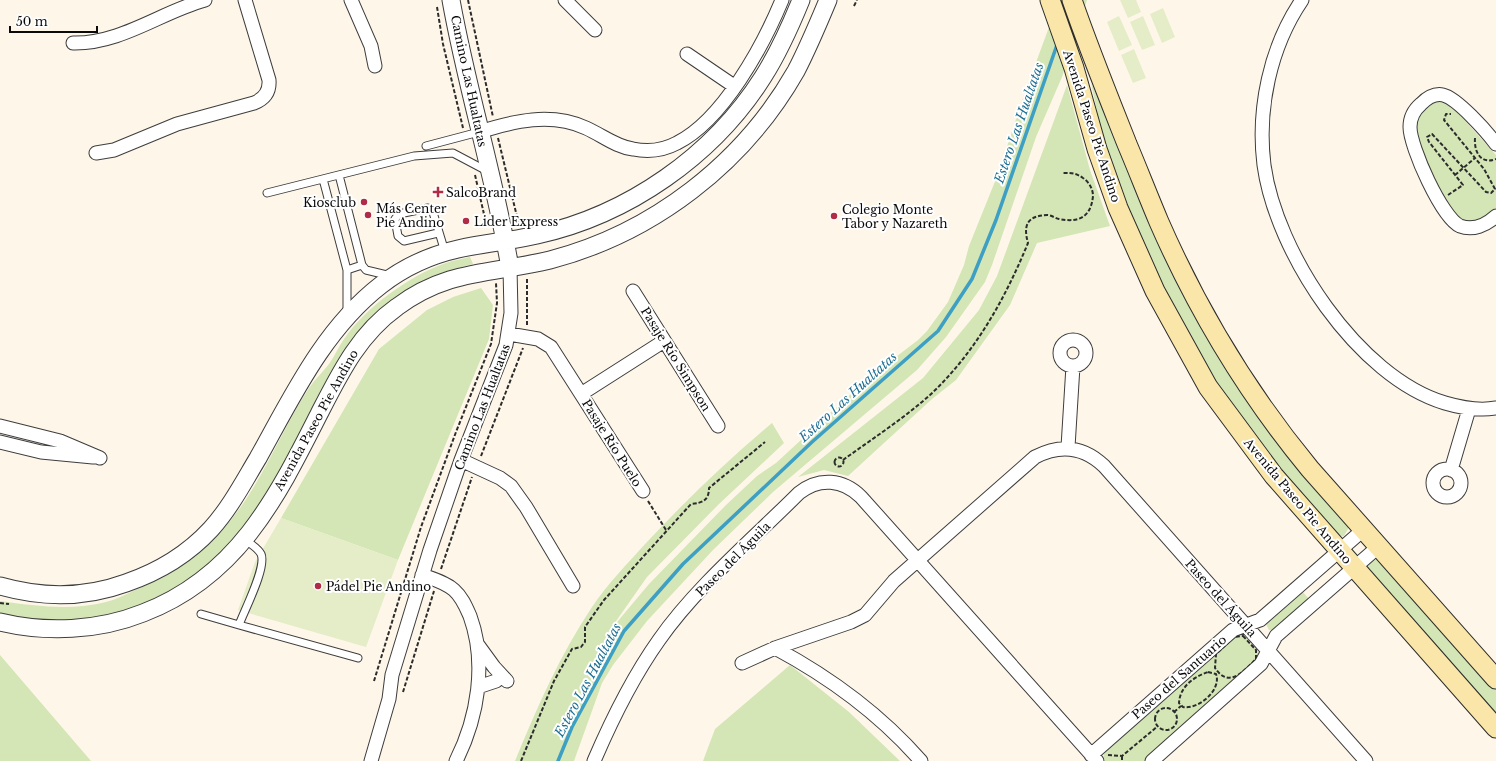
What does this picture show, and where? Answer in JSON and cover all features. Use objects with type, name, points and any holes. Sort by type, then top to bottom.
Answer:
[{"type":"main road","name":"Avenida Paseo Pie Andino","points":[[1050,0],[1074,68],[1097,149],[1118,208],[1155,291],[1208,387],[1274,476],[1496,728]]},
{"type":"main road","name":"Avenida Paseo Pie Andino","points":[[1072,0],[1086,41],[1159,222],[1212,329],[1240,375],[1284,437],[1363,530],[1496,679]]},
{"type":"street","points":[[73,43],[93,41],[127,32],[181,8],[205,0]]},
{"type":"street","points":[[96,153],[114,150],[177,124],[254,103],[263,98],[268,90],[269,80],[244,0]]},
{"type":"street","points":[[350,0],[371,46],[375,66]]},
{"type":"street","name":"Camino Las Hualtatas","points":[[371,761],[389,699],[392,675],[422,575],[461,460],[500,362],[509,334],[512,300],[510,268],[489,172],[472,133],[451,0]]},
{"type":"street","points":[[565,0],[595,30]]},
{"type":"street","points":[[472,133],[530,120],[558,120],[584,127],[627,148],[646,150],[661,149],[677,143],[696,129],[718,108],[757,52],[782,0]]},
{"type":"street","points":[[5,590],[57,595],[110,589],[136,580],[160,568],[196,544],[225,512],[297,388],[326,343],[346,316],[372,292],[393,277],[424,261],[446,252],[472,246],[505,242],[554,231],[602,214],[649,189],[693,157],[726,126],[754,91],[780,48],[801,0]]},
{"type":"street","name":"Avenida Paseo Pie Andino","points":[[0,622],[21,626],[66,628],[103,624],[138,615],[171,601],[199,583],[217,569],[245,540],[262,516],[293,463],[346,362],[369,332],[397,306],[434,285],[477,272],[510,268],[569,254],[612,238],[654,217],[698,185],[747,139],[779,98],[803,58],[828,0]]},
{"type":"street","points":[[1302,0],[1289,20],[1274,56],[1263,119],[1263,151],[1266,178],[1281,222],[1292,248],[1312,287],[1340,324],[1368,357],[1390,376],[1413,390],[1437,401],[1469,409],[1496,408]]},
{"type":"street","points":[[687,54],[734,86]]},
{"type":"street","points":[[1495,142],[1448,97],[1439,95],[1430,96],[1416,109],[1410,122],[1412,141],[1439,201],[1448,217],[1465,227],[1482,226],[1496,216]]},
{"type":"street","name":"Pasaje Río Simpson","points":[[633,291],[718,426]]},
{"type":"street","name":"Pasaje Río Puelo","points":[[509,334],[543,342],[551,348],[643,491]]},
{"type":"street","name":"Pasaje Río Puelo","points":[[581,394],[664,341]]},
{"type":"street","points":[[1068,447],[1072,366]]},
{"type":"street","points":[[1451,470],[1469,409]]},
{"type":"street","points":[[0,426],[60,441],[100,458],[54,454],[0,442]]},
{"type":"street","name":"Paseo del Águila","points":[[742,663],[775,648],[851,622],[864,615],[883,592],[917,560],[1035,457],[1051,450],[1068,447],[1087,453],[1099,461],[1366,761]]},
{"type":"street","points":[[461,460],[500,478],[516,491],[573,586]]},
{"type":"street","name":"Paseo del Águila","points":[[594,761],[627,691],[659,640],[709,583],[794,499],[809,486],[822,482],[835,482],[856,491],[1094,758]]},
{"type":"street","name":"Paseo del Santuario","points":[[1094,758],[1232,630],[1260,620],[1363,530]]},
{"type":"street","points":[[1152,761],[1261,664],[1276,636],[1378,547]]},
{"type":"street","points":[[422,575],[438,580],[450,587],[460,597],[472,622],[478,645],[478,687],[471,724],[456,761]]},
{"type":"street","points":[[478,645],[504,679],[478,687]]},
{"type":"street","points":[[775,648],[822,675],[857,699],[891,728],[921,761]]},
{"type":"lane","points":[[426,146],[472,133]]},
{"type":"lane","points":[[267,193],[414,156],[424,156],[447,152],[457,155],[489,172]]},
{"type":"lane","points":[[339,174],[362,265],[366,270],[393,277]]},
{"type":"lane","points":[[323,179],[347,270],[349,297],[346,316]]},
{"type":"lane","points":[[438,233],[404,241],[398,236],[395,218],[398,214],[428,208],[434,211],[438,233],[446,252]]},
{"type":"lane","points":[[347,270],[362,265]]},
{"type":"lane","points":[[239,625],[263,560],[261,554],[254,546],[245,540]]},
{"type":"lane","points":[[201,614],[358,658]]},
{"type":"path","points":[[436,0],[443,44],[472,133]]},
{"type":"path","points":[[468,0],[519,227],[526,225]]},
{"type":"path","points":[[854,6],[857,0]]},
{"type":"path","points":[[1439,201],[1463,185],[1429,142],[1427,137],[1432,134],[1436,136],[1452,156],[1486,192],[1491,193],[1494,191],[1492,183],[1475,158],[1444,120],[1446,114],[1451,114],[1456,118]]},
{"type":"path","points":[[1476,137],[1475,150],[1478,155],[1482,159],[1496,159]]},
{"type":"path","points":[[1455,175],[1478,155]]},
{"type":"path","points":[[472,163],[487,229]]},
{"type":"path","points":[[843,460],[836,459],[835,465],[843,465],[843,460],[929,396],[960,364],[997,310],[1009,286],[1028,243],[1025,231],[1028,222],[1035,218],[1048,215],[1072,221],[1086,216],[1092,206],[1093,193],[1088,181],[1075,173],[1064,173]]},
{"type":"path","points":[[403,693],[438,580],[476,468],[526,338],[527,278]]},
{"type":"path","points":[[374,681],[421,527],[456,432],[491,344],[498,303],[496,282]]},
{"type":"path","points":[[521,761],[554,681],[572,649],[581,648],[585,642],[585,627],[604,600],[691,504],[701,503],[706,500],[709,495],[709,488],[765,442]]},
{"type":"path","points":[[643,491],[666,530]]},
{"type":"path","points":[[1181,706],[1179,703],[1180,697],[1190,681],[1208,672],[1217,673],[1230,678],[1237,677],[1256,659],[1256,650],[1243,636],[1234,637],[1216,654],[1215,668],[1217,673],[1218,679],[1217,685],[1205,700],[1197,705],[1187,708],[1181,706]]},
{"type":"path","points":[[1174,712],[1181,706]]},
{"type":"path","points":[[1165,708],[1174,712],[1177,718],[1172,727],[1166,730],[1158,726],[1155,717],[1158,711],[1165,708]]},
{"type":"path","points":[[1128,752],[1158,726]]},
{"type":"path","points":[[1122,756],[1122,761]]},
{"type":"green space","points":[[1059,0],[1087,0],[1062,77],[1036,137],[985,282],[946,337],[917,370],[773,492],[713,550],[647,621],[613,665],[602,683],[574,761],[515,761],[559,663],[580,625],[598,598],[625,565],[723,466],[772,423],[784,443],[719,504],[647,577],[607,634],[649,584],[726,505],[757,476],[776,463],[866,380],[918,340],[927,331],[948,302],[964,265],[969,246],[998,174],[1024,95]]},
{"type":"green space","points":[[1120,0],[1136,0],[1141,12],[1128,18]]},
{"type":"green space","points":[[1163,8],[1175,37],[1162,43],[1150,14]]},
{"type":"green space","points":[[1119,16],[1132,45],[1119,51],[1107,22]]},
{"type":"green space","points":[[1143,16],[1155,45],[1142,50],[1130,22]]},
{"type":"green space","points":[[1134,49],[1146,78],[1133,83],[1121,55]]},
{"type":"green space","points":[[1091,83],[1128,159],[1165,252],[1349,527],[1344,536],[1337,537],[1287,483],[1218,388],[1168,302],[1108,163]]},
{"type":"green space","points":[[1067,85],[1090,170],[1110,226],[1037,243],[1010,305],[956,380],[932,399],[848,476],[824,470],[798,477],[923,378],[979,310],[997,276]]},
{"type":"green space","points":[[1442,100],[1459,114],[1496,155],[1496,208],[1475,222],[1465,221],[1458,218],[1454,214],[1443,196],[1430,169],[1416,131],[1416,119],[1422,111],[1429,105]]},
{"type":"green space","points":[[470,257],[473,264],[448,271],[424,281],[399,296],[380,310],[361,330],[344,351],[328,378],[310,423],[242,536],[176,593],[117,616],[56,624],[0,618],[0,601],[53,607],[93,605],[120,597],[165,576],[179,567],[205,547],[240,508],[259,479],[291,417],[309,388],[329,364],[353,327],[376,304],[403,284],[432,268]]},
{"type":"green space","points":[[481,288],[493,305],[489,339],[398,560],[281,518],[379,349],[427,310],[453,297]]},
{"type":"green space","name":"Pádel Pie Andino","points":[[281,518],[398,560],[366,647],[238,610],[255,562]]},
{"type":"green space","points":[[1378,559],[1496,688],[1496,719],[1367,572],[1367,566],[1370,561]]},
{"type":"green space","points":[[1302,591],[1309,599],[1272,630],[1269,630],[1266,624]]},
{"type":"green space","points":[[1243,634],[1258,651],[1259,660],[1145,761],[1105,761],[1103,758],[1105,751],[1234,635]]},
{"type":"green space","points":[[0,655],[91,761],[0,761]]},
{"type":"green space","points":[[790,665],[849,712],[900,761],[703,761],[715,729]]},
{"type":"waterway","name":"Estero Las Hualtatas","points":[[558,761],[572,727],[624,631],[683,564],[812,442],[938,331],[972,279],[996,220],[1058,42]]},
{"type":"place","name":"SalcoBrand","points":[[438,192]]},
{"type":"place","name":"Kiosclub","points":[[364,202]]},
{"type":"place","name":"Más Center Pie Andino","points":[[368,215]]},
{"type":"place","name":"Colegio Monte Tabor y Nazareth","points":[[834,216]]},
{"type":"place","name":"Lider Express","points":[[466,221]]},
{"type":"place","name":"Pádel Pie Andino","points":[[318,586]]}]
